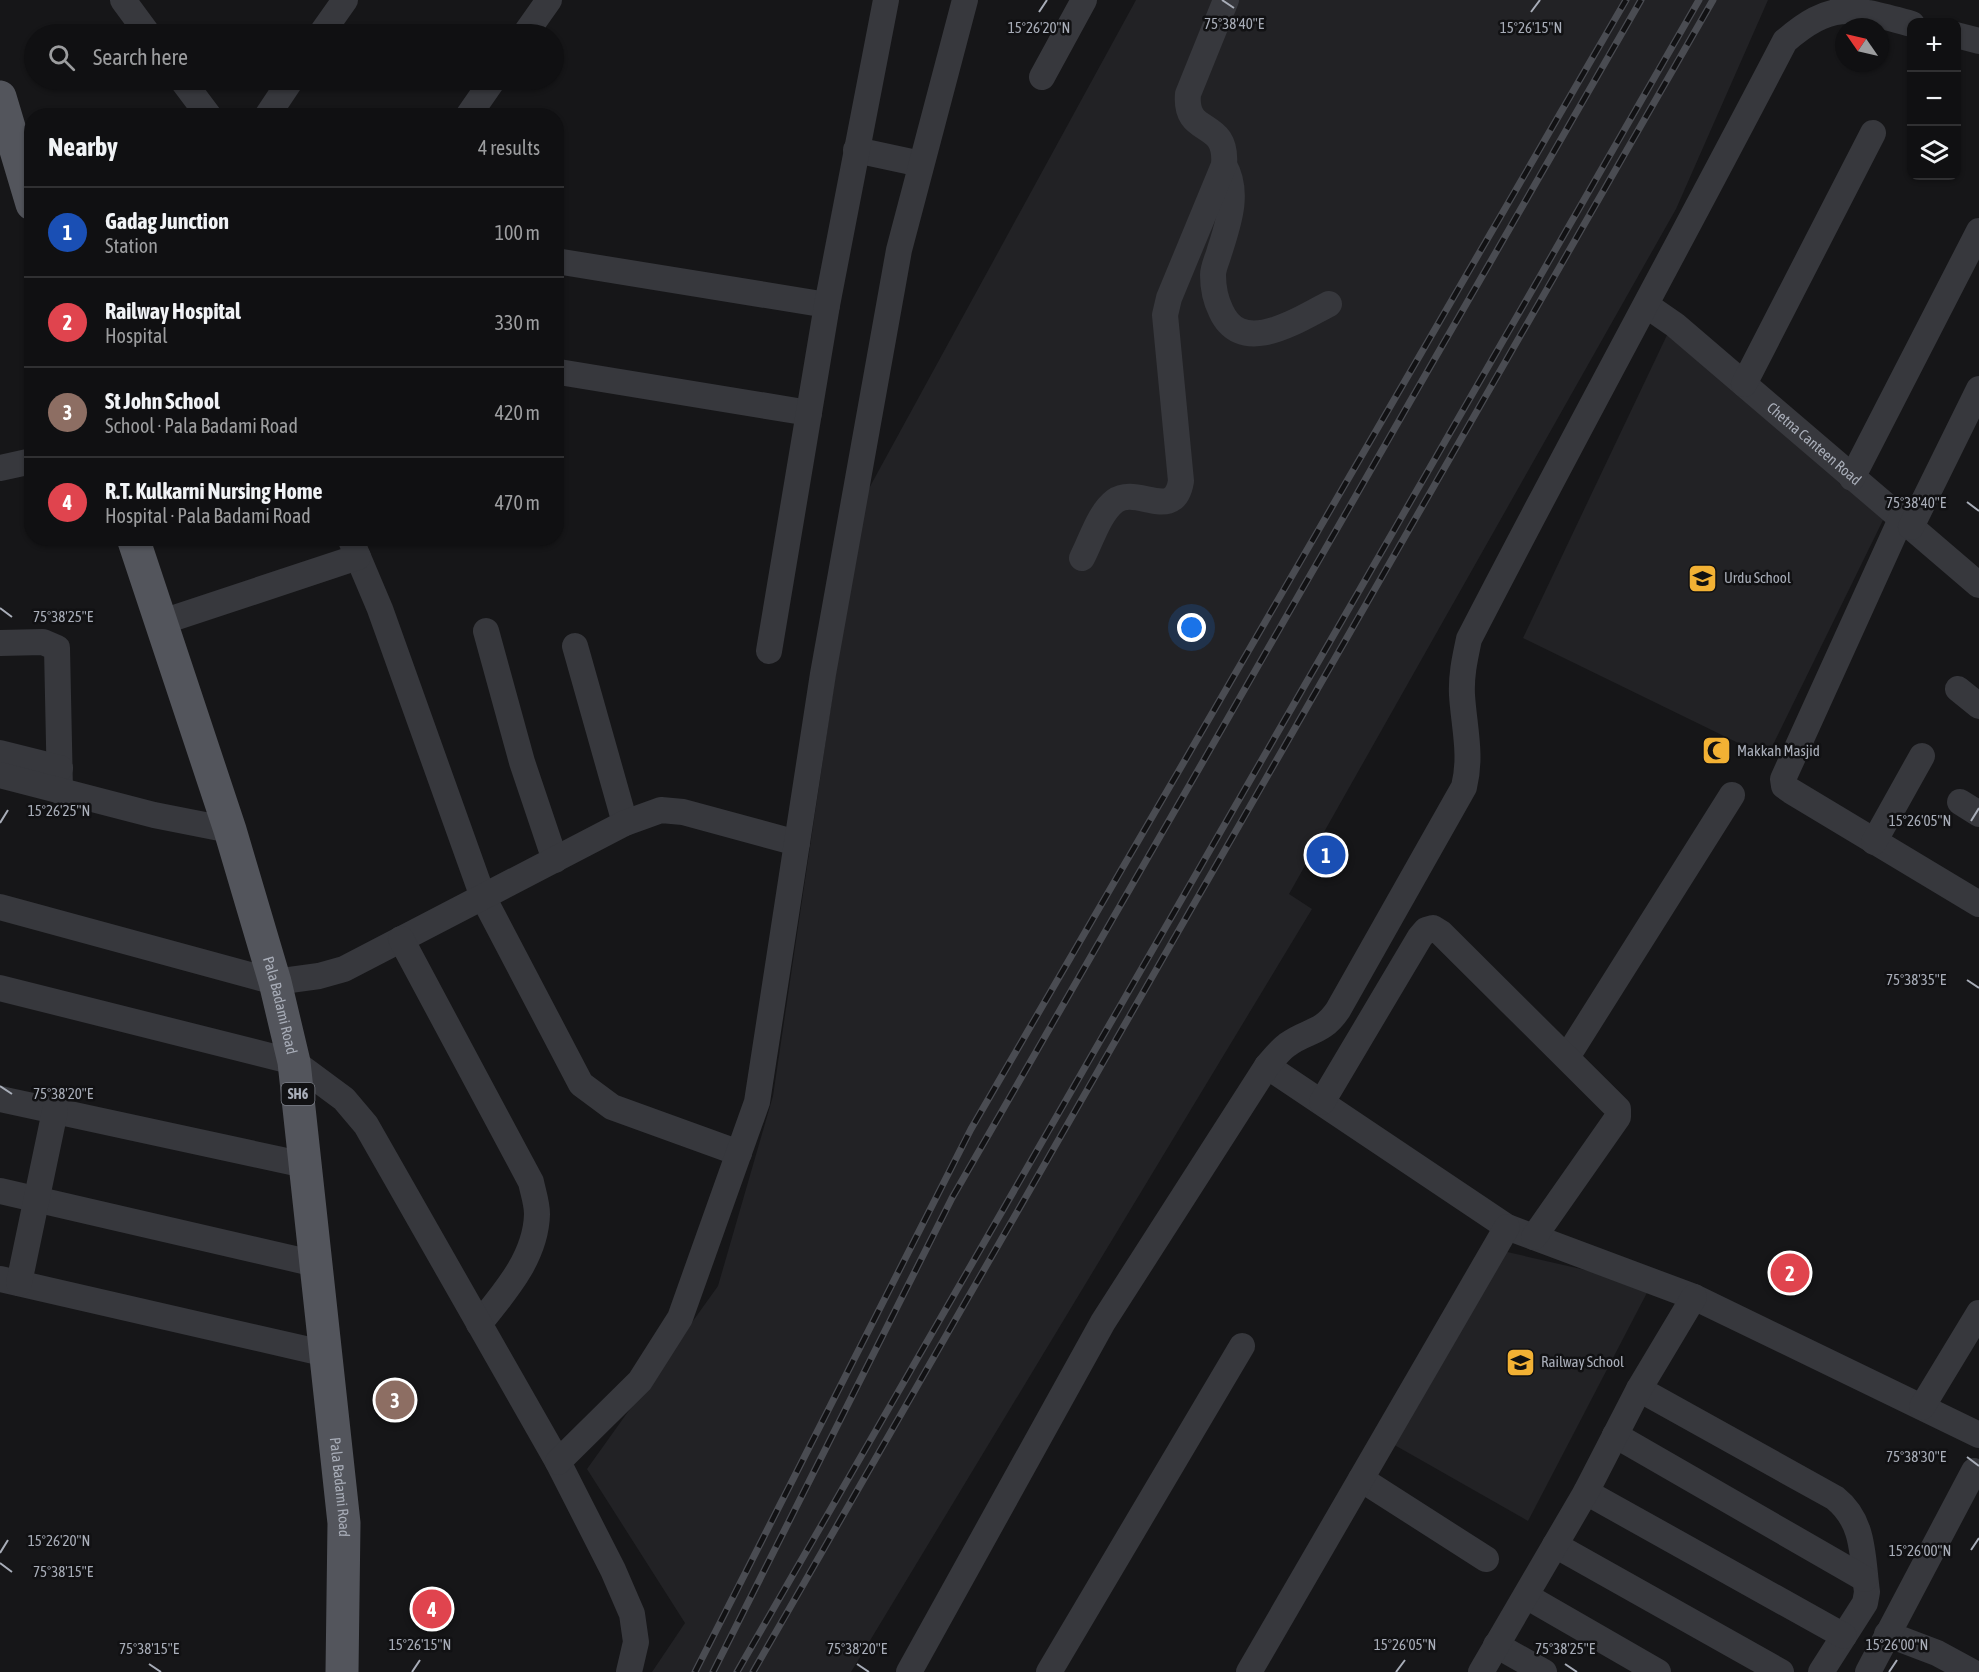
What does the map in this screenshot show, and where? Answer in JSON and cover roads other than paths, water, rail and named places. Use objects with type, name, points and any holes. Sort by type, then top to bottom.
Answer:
[{"type":"main road","points":[[0,97],[24,177]]},
{"type":"main road","name":"Pala Badami Road","points":[[136,546],[230,830],[275,982],[294,1062],[344,1523],[342,1672]]},
{"type":"street","points":[[123,0],[141,24]]},
{"type":"street","points":[[328,24],[345,0]]},
{"type":"street","points":[[532,24],[549,0]]},
{"type":"street","points":[[769,651],[827,305],[886,0]]},
{"type":"street","points":[[558,1462],[640,1381],[680,1318],[757,1102],[823,674],[899,250],[965,0]]},
{"type":"street","points":[[1042,77],[1084,0]]},
{"type":"street","points":[[1082,558],[1114,502],[1125,496],[1162,502],[1172,500],[1179,491],[1181,481],[1165,315],[1169,298],[1224,165],[1225,148],[1218,136],[1194,120],[1187,109],[1188,94],[1226,0]]},
{"type":"street","points":[[909,1672],[1103,1322],[1267,1066],[1287,1045],[1330,1023],[1464,787],[1469,766],[1462,694],[1462,667],[1469,639],[1558,465],[1646,305],[1785,41],[1801,25],[1820,13],[1842,6],[1907,23]]},
{"type":"street","points":[[1961,36],[1979,41]]},
{"type":"street","points":[[189,90],[202,108]]},
{"type":"street","points":[[272,108],[284,90]]},
{"type":"street","points":[[474,108],[486,90]]},
{"type":"street","points":[[1744,384],[1873,133]]},
{"type":"street","points":[[856,150],[921,164]]},
{"type":"street","points":[[1224,165],[1232,179],[1233,196],[1213,274],[1217,302],[1225,320],[1239,331],[1252,335],[1264,333],[1329,304]]},
{"type":"street","points":[[1852,478],[1979,231]]},
{"type":"street","points":[[564,262],[827,305]]},
{"type":"street","name":"Chetna Canteen Road","points":[[1646,305],[1675,325],[1979,585]]},
{"type":"street","points":[[564,373],[809,413]]},
{"type":"street","points":[[1979,389],[1906,523],[1783,779],[1784,786],[1791,791],[1979,904]]},
{"type":"street","points":[[0,468],[24,463]]},
{"type":"street","points":[[162,622],[354,548],[380,609],[483,897],[581,1084],[612,1107],[739,1153]]},
{"type":"street","points":[[486,631],[522,762],[555,860]]},
{"type":"street","points":[[0,644],[43,642],[57,648],[60,779]]},
{"type":"street","points":[[575,646],[625,823]]},
{"type":"street","points":[[1958,689],[1979,706]]},
{"type":"street","points":[[0,753],[154,815],[230,830]]},
{"type":"street","points":[[1874,842],[1922,756]]},
{"type":"street","points":[[0,775],[60,779]]},
{"type":"street","points":[[1567,1057],[1732,795]]},
{"type":"street","points":[[0,907],[275,982],[319,976],[344,969],[625,823],[661,810],[683,812],[797,843]]},
{"type":"street","points":[[1322,1102],[1420,937],[1426,930],[1433,928],[1441,933],[1618,1109],[1618,1117],[1534,1237]]},
{"type":"street","points":[[401,939],[531,1182],[537,1211],[535,1235],[522,1265],[507,1290],[479,1324]]},
{"type":"street","points":[[0,988],[294,1062],[344,1099],[366,1125],[558,1462],[613,1570],[632,1614],[636,1642],[629,1672]]},
{"type":"street","points":[[1267,1066],[1507,1227],[1694,1297],[1979,1435]]},
{"type":"street","points":[[0,1099],[305,1165]]},
{"type":"street","points":[[55,1111],[34,1198],[9,1281],[327,1354]]},
{"type":"street","points":[[0,1191],[316,1264]]},
{"type":"street","points":[[1249,1672],[1507,1227]]},
{"type":"street","points":[[1481,1672],[1586,1492],[1639,1389],[1694,1297]]},
{"type":"street","points":[[1922,1407],[1979,1313]]},
{"type":"street","points":[[1049,1672],[1242,1346]]},
{"type":"street","points":[[1639,1389],[1835,1498],[1848,1509],[1856,1521],[1865,1579],[1865,1603],[1821,1672]]},
{"type":"street","points":[[1615,1435],[1865,1579]]},
{"type":"street","points":[[1868,1672],[1974,1471]]},
{"type":"street","points":[[1361,1479],[1486,1559]]},
{"type":"street","points":[[1586,1492],[1844,1636]]},
{"type":"street","points":[[1555,1545],[1782,1672]]},
{"type":"street","points":[[1526,1596],[1658,1672]]},
{"type":"street","points":[[1887,1634],[1937,1653],[1972,1672]]},
{"type":"street","points":[[1496,1645],[1544,1672]]},
{"type":"railway","points":[[695,1672],[971,1129],[1626,0]]},
{"type":"railway","points":[[713,1672],[952,1198],[1641,0]]},
{"type":"railway","points":[[737,1672],[1699,0]]},
{"type":"railway","points":[[753,1672],[1713,0]]},
{"type":"place","name":"Urdu School","points":[[1703,578]]},
{"type":"place","name":"Makkah Masjid","points":[[1716,751]]},
{"type":"place","name":"Gadag Junction","points":[[1326,855]]},
{"type":"place","name":"Railway Hospital","points":[[1790,1273]]},
{"type":"place","name":"Railway School","points":[[1520,1362]]},
{"type":"place","name":"St John School","points":[[395,1400]]},
{"type":"place","name":"R.T. Kulkarni Nursing Home","points":[[432,1609]]}]
